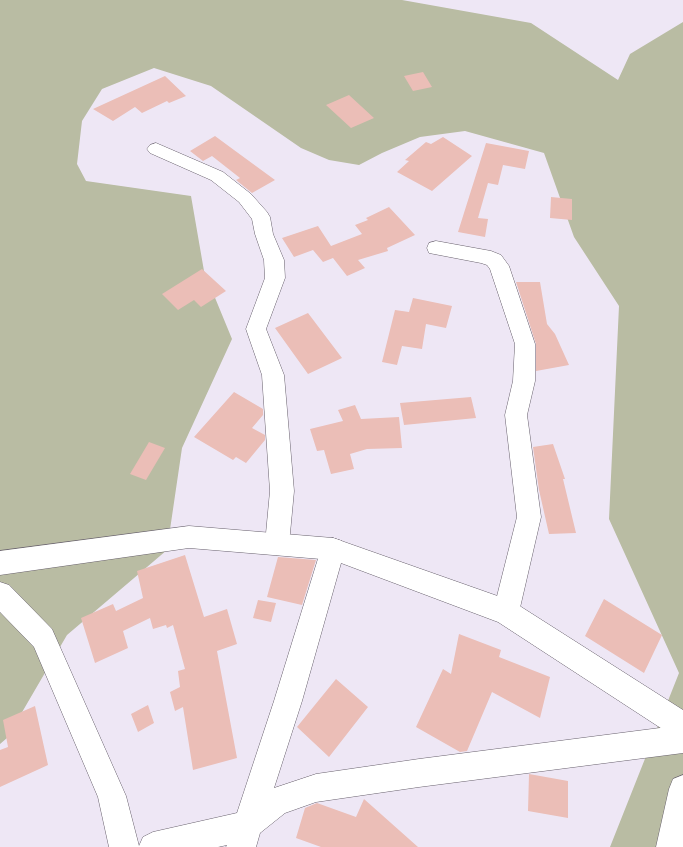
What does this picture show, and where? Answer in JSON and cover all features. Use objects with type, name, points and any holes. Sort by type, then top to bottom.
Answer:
[{"type":"street","points":[[156,149],[217,176],[245,198],[261,217],[264,234],[274,260],[275,278],[256,329],[273,375],[282,490],[277,544]]},
{"type":"street","points":[[436,248],[484,256],[494,260],[499,266],[525,344],[524,380],[516,415],[529,517],[506,612]]},
{"type":"street","points":[[0,563],[189,537],[333,549],[506,612],[683,726]]},
{"type":"street","points":[[244,837],[288,701],[333,549]]},
{"type":"street","points":[[0,594],[43,638],[112,796],[124,847]]},
{"type":"street","points":[[153,847],[244,837],[276,802],[316,788],[419,773],[683,739]]},
{"type":"street","points":[[671,847],[683,789]]},
{"type":"green space","points":[[0,0],[402,0],[531,23],[618,80],[630,54],[683,22],[683,847],[610,847],[679,673],[609,519],[619,306],[574,237],[544,153],[465,131],[420,137],[382,153],[359,165],[329,160],[301,148],[211,86],[154,68],[102,89],[82,121],[77,164],[86,181],[191,196],[204,271],[232,339],[182,448],[167,550],[67,635],[7,738],[0,744]]},
{"type":"building","points":[[423,72],[432,87],[413,91],[404,76]]},
{"type":"building","points":[[165,76],[186,96],[169,103],[167,101],[142,113],[135,107],[113,121],[93,109]]},
{"type":"building","points":[[349,95],[374,118],[351,128],[326,105]]},
{"type":"building","points":[[215,136],[275,180],[252,193],[236,180],[240,178],[212,156],[203,161],[190,151]]},
{"type":"building","points":[[443,137],[472,156],[432,191],[397,172],[409,161],[405,160],[426,142],[431,144]]},
{"type":"building","points":[[486,143],[529,151],[525,169],[503,165],[498,185],[488,183],[478,218],[488,219],[485,237],[458,232]]},
{"type":"building","points":[[551,197],[572,199],[572,220],[550,218]]},
{"type":"building","points":[[389,207],[415,235],[387,248],[388,251],[358,260],[365,268],[347,276],[333,258],[323,262],[313,250],[294,257],[282,238],[318,226],[331,246],[362,234],[355,225],[368,220],[366,218]]},
{"type":"building","points":[[202,269],[226,291],[201,307],[194,300],[178,310],[162,294]]},
{"type":"building","points":[[516,282],[540,282],[547,324],[555,334],[569,365],[536,371],[536,344]]},
{"type":"building","points":[[413,298],[452,306],[446,328],[426,324],[422,349],[402,346],[397,365],[382,362],[395,310],[409,312]]},
{"type":"building","points":[[308,313],[342,358],[308,374],[275,328]]},
{"type":"building","points":[[234,392],[263,409],[263,415],[252,428],[265,435],[265,440],[246,463],[236,457],[233,460],[194,437]]},
{"type":"building","points":[[471,397],[476,418],[404,425],[400,403]]},
{"type":"building","points":[[355,405],[361,419],[399,417],[402,448],[367,449],[350,454],[354,469],[331,474],[324,450],[317,451],[310,429],[343,421],[338,410]]},
{"type":"building","points":[[149,442],[165,448],[146,480],[130,474]]},
{"type":"building","points":[[553,444],[565,479],[563,479],[576,533],[549,534],[539,490],[533,447]]},
{"type":"building","points":[[185,555],[204,617],[227,609],[237,644],[217,651],[237,758],[193,770],[183,707],[175,711],[170,692],[180,687],[178,671],[185,669],[173,625],[167,628],[166,625],[153,629],[150,618],[123,631],[128,648],[95,663],[81,618],[113,604],[116,611],[143,598],[137,571]]},
{"type":"building","points":[[278,557],[316,560],[302,605],[267,597]]},
{"type":"building","points":[[604,599],[662,635],[644,673],[585,636]]},
{"type":"building","points":[[258,600],[276,603],[271,622],[253,618]]},
{"type":"building","points":[[459,634],[501,650],[499,657],[550,677],[540,718],[492,692],[467,751],[460,752],[416,727],[443,669],[451,674]]},
{"type":"building","points":[[336,679],[368,707],[329,757],[297,727]]},
{"type":"building","points":[[148,705],[154,723],[138,732],[131,714]]},
{"type":"building","points":[[35,706],[48,765],[0,787],[0,750],[8,747],[3,720]]},
{"type":"building","points":[[529,774],[568,781],[568,818],[528,811]]},
{"type":"building","points":[[364,799],[418,847],[321,847],[296,838],[305,808],[317,803],[356,817]]}]
